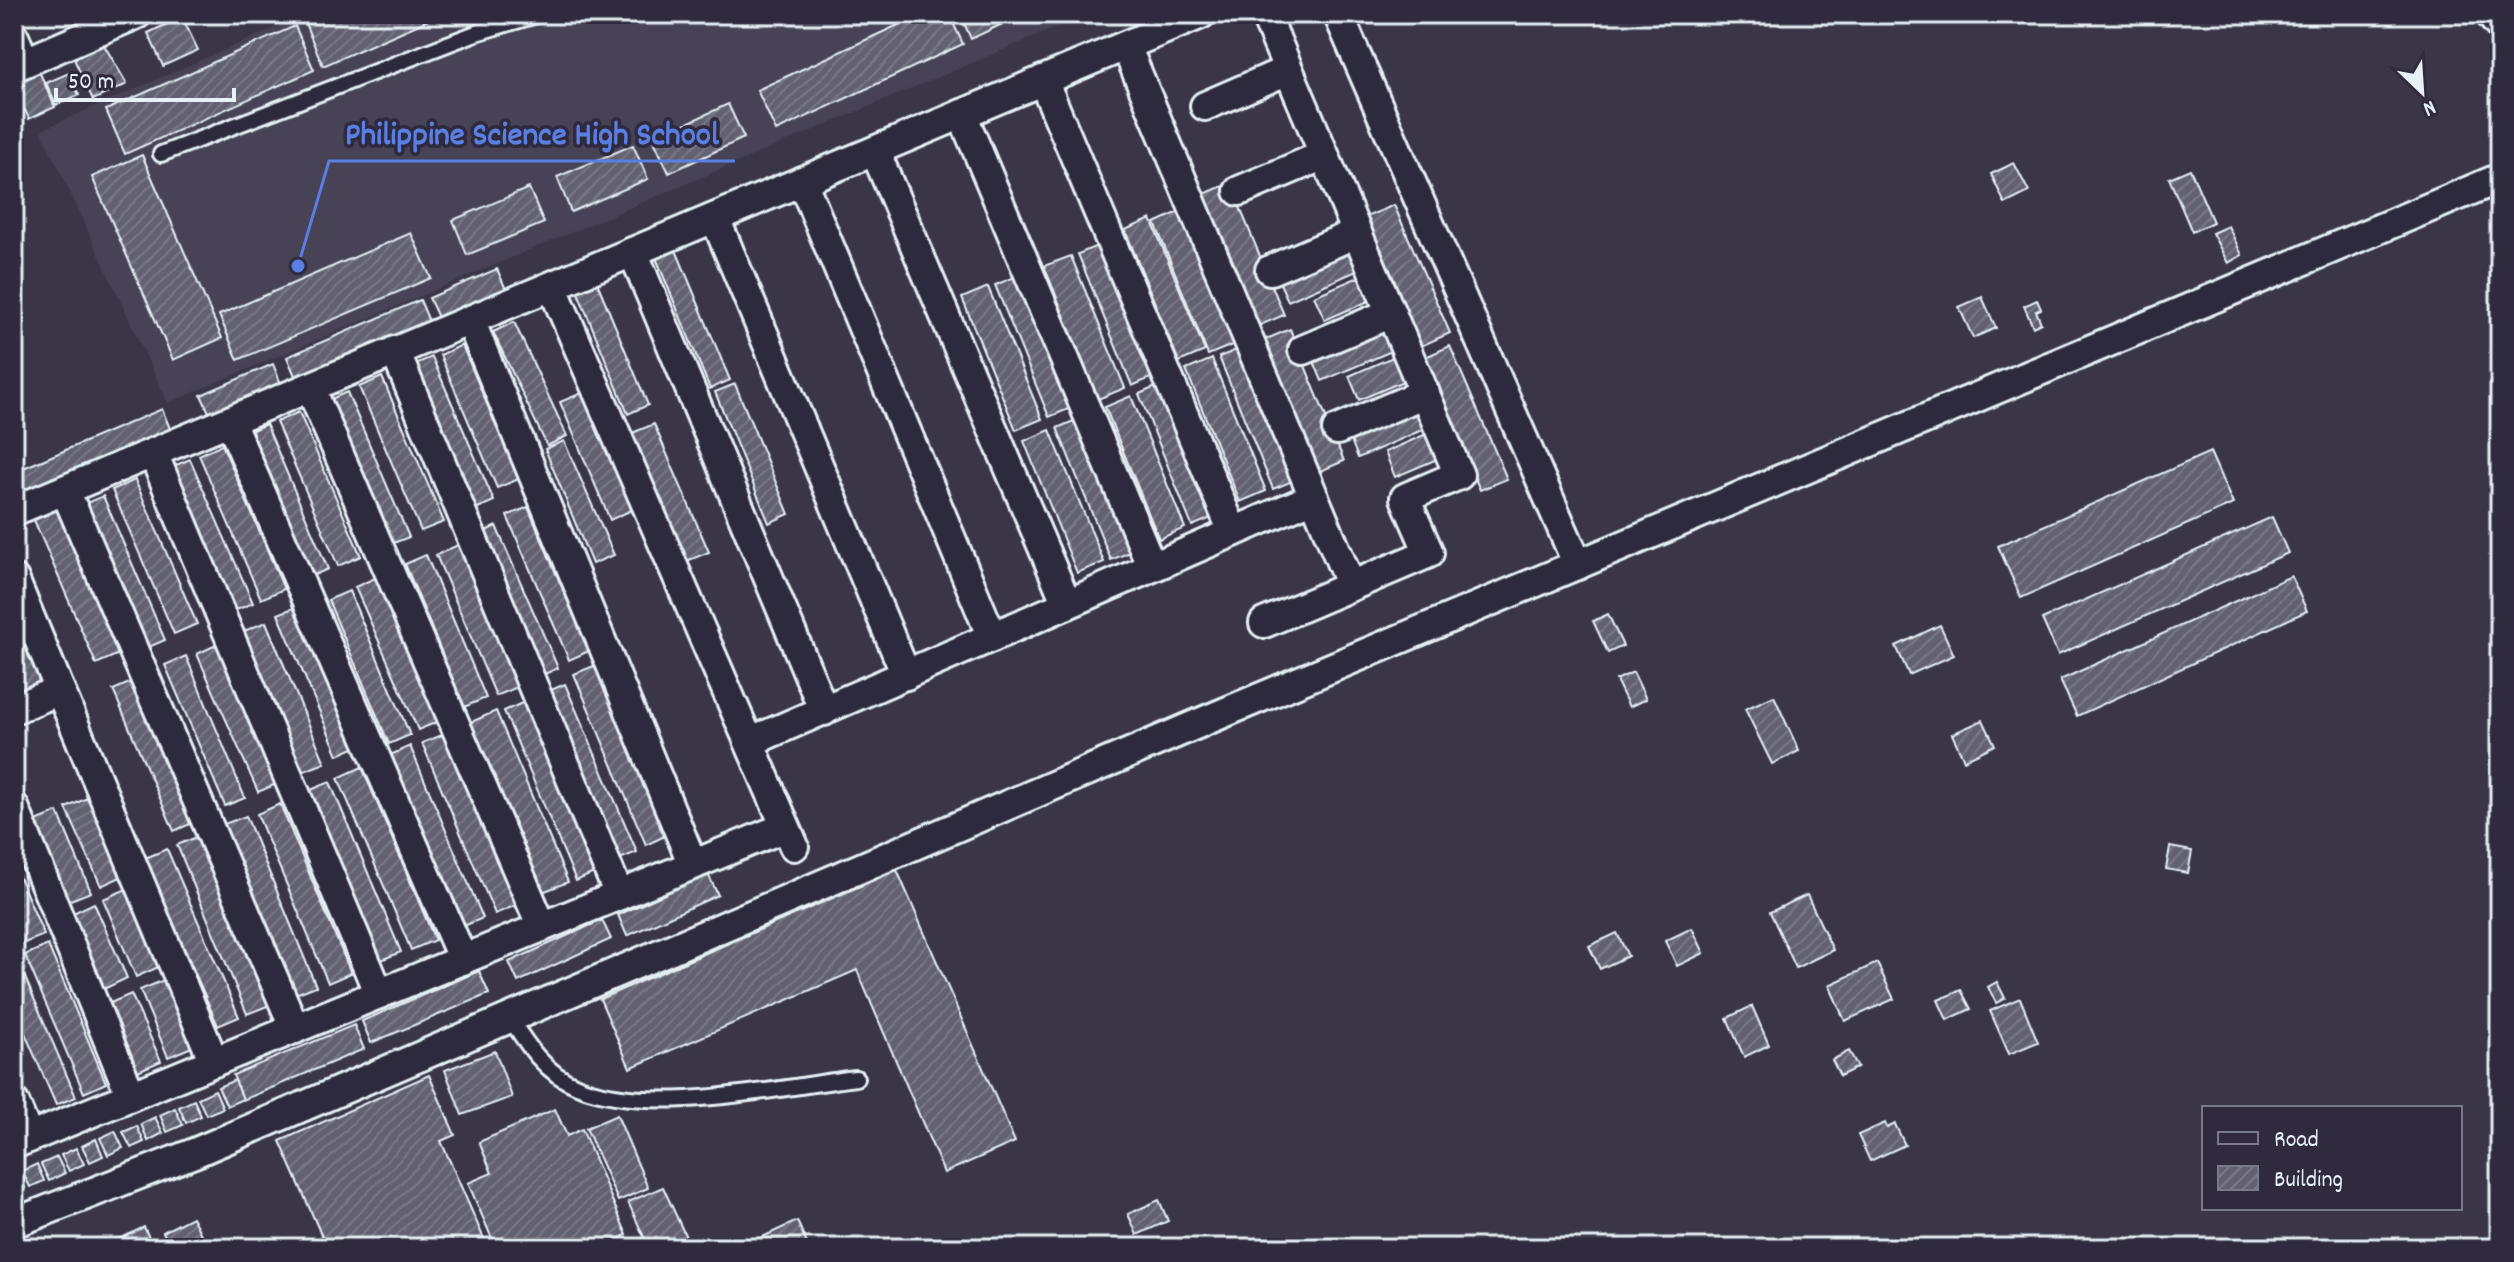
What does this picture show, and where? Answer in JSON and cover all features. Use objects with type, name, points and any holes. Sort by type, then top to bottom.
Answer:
[{"type":"street","points":[[14,511],[1201,14]]},
{"type":"street","points":[[1264,623],[1429,553],[1405,498],[1459,475],[1265,14]]},
{"type":"street","points":[[1338,14],[1578,565]]},
{"type":"street","points":[[2490,14],[2500,26]]},
{"type":"street","points":[[18,55],[120,17]]},
{"type":"street","points":[[1126,46],[1351,586]]},
{"type":"street","points":[[1205,106],[1288,70]]},
{"type":"street","points":[[1043,80],[1233,532]]},
{"type":"street","points":[[962,114],[1152,567]]},
{"type":"street","points":[[875,151],[1067,604]]},
{"type":"street","points":[[1239,191],[1324,155]]},
{"type":"street","points":[[14,1223],[194,1153],[1578,565],[2500,178]]},
{"type":"street","points":[[802,181],[992,637]]},
{"type":"street","points":[[715,218],[906,675]]},
{"type":"street","points":[[1270,270],[1357,233]]},
{"type":"street","points":[[633,252],[824,711]]},
{"type":"street","points":[[14,1102],[22,1141],[693,865],[790,837],[552,286]]},
{"type":"street","points":[[1303,350],[1391,313]]},
{"type":"street","points":[[470,320],[693,865]]},
{"type":"street","points":[[395,351],[619,895]]},
{"type":"street","points":[[310,387],[542,927]]},
{"type":"street","points":[[1337,430],[1425,393]]},
{"type":"street","points":[[230,421],[463,960]]},
{"type":"street","points":[[153,453],[379,994]]},
{"type":"street","points":[[65,490],[295,1029]]},
{"type":"street","points":[[750,742],[1314,497]]},
{"type":"street","points":[[14,579],[214,1062]]},
{"type":"street","points":[[14,709],[60,690]]},
{"type":"street","points":[[14,807],[131,1096]]},
{"type":"lane","points":[[161,154],[476,33],[540,14]]},
{"type":"lane","points":[[510,1018],[528,1049],[546,1066],[576,1086],[624,1098],[680,1099],[856,1078]]},
{"type":"shaded area","points":[[307,14],[1088,14],[168,403],[41,130]]},
{"type":"building","points":[[268,14],[295,14],[272,23]]},
{"type":"building","points":[[320,14],[442,14],[323,66],[304,21]]},
{"type":"building","points":[[922,14],[949,14],[963,44],[776,131],[757,90]]},
{"type":"building","points":[[960,14],[1023,14],[971,39]]},
{"type":"building","points":[[182,17],[198,50],[163,66],[148,33]]},
{"type":"building","points":[[295,26],[314,70],[125,154],[106,110]]},
{"type":"building","points":[[104,45],[127,84],[93,100],[74,59]]},
{"type":"building","points":[[39,71],[55,107],[29,119],[25,110],[16,114],[14,83]]},
{"type":"building","points":[[69,73],[79,95],[56,105],[46,83]]},
{"type":"building","points":[[728,104],[744,138],[669,173],[653,139]]},
{"type":"building","points":[[633,145],[648,179],[571,212],[557,177]]},
{"type":"building","points":[[142,155],[222,338],[173,360],[92,177]]},
{"type":"building","points":[[2014,163],[2029,192],[2005,204],[1991,174]]},
{"type":"building","points":[[2190,169],[2213,222],[2192,232],[2169,178]]},
{"type":"building","points":[[1230,183],[1284,315],[1258,326],[1204,194]]},
{"type":"building","points":[[529,188],[544,223],[467,255],[453,220]]},
{"type":"building","points":[[1394,205],[1450,333],[1421,346],[1366,217]]},
{"type":"building","points":[[1181,211],[1235,344],[1208,355],[1155,223]]},
{"type":"building","points":[[1151,219],[1205,351],[1179,362],[1125,230]]},
{"type":"building","points":[[2228,226],[2242,255],[2228,263],[2212,233]]},
{"type":"building","points":[[411,233],[431,278],[238,360],[219,315]]},
{"type":"building","points":[[1104,243],[1158,375],[1132,386],[1078,254]]},
{"type":"building","points":[[1350,248],[1359,270],[1288,301],[1278,279]]},
{"type":"building","points":[[676,250],[730,380],[710,389],[656,258]]},
{"type":"building","points":[[1071,256],[1125,388],[1098,399],[1044,266]]},
{"type":"building","points":[[497,269],[508,294],[441,324],[429,298]]},
{"type":"building","points":[[1022,274],[1076,406],[1049,417],[995,285]]},
{"type":"building","points":[[594,275],[648,405],[628,414],[574,283]]},
{"type":"building","points":[[1361,276],[1371,300],[1325,320],[1314,296]]},
{"type":"building","points":[[988,287],[1042,419],[1016,430],[962,298]]},
{"type":"building","points":[[1982,297],[1996,328],[1973,338],[1959,307]]},
{"type":"building","points":[[420,300],[431,326],[298,383],[287,357]]},
{"type":"building","points":[[2037,300],[2041,309],[2036,311],[2041,323],[2033,327],[2024,306]]},
{"type":"building","points":[[514,322],[567,436],[547,446],[493,332]]},
{"type":"building","points":[[1384,328],[1394,350],[1322,381],[1313,359]]},
{"type":"building","points":[[1290,329],[1344,461],[1318,472],[1264,340]]},
{"type":"building","points":[[462,345],[519,479],[497,488],[440,355]]},
{"type":"building","points":[[1246,346],[1300,478],[1273,489],[1219,357]]},
{"type":"building","points":[[1450,346],[1507,479],[1480,490],[1423,358]]},
{"type":"building","points":[[1395,356],[1406,380],[1359,400],[1349,376]]},
{"type":"building","points":[[432,357],[494,501],[471,511],[408,367]]},
{"type":"building","points":[[1212,359],[1266,491],[1240,502],[1186,370]]},
{"type":"building","points":[[273,364],[283,389],[212,419],[201,395]]},
{"type":"building","points":[[382,377],[444,522],[421,531],[359,387]]},
{"type":"building","points":[[1165,383],[1219,515],[1192,526],[1139,394]]},
{"type":"building","points":[[735,384],[789,514],[769,523],[715,392]]},
{"type":"building","points":[[347,392],[409,537],[386,546],[324,402]]},
{"type":"building","points":[[582,393],[632,510],[610,520],[560,402]]},
{"type":"building","points":[[1131,396],[1185,528],[1159,539],[1105,407]]},
{"type":"building","points":[[1420,405],[1429,427],[1358,458],[1349,435]]},
{"type":"building","points":[[162,409],[173,436],[14,504],[14,472]]},
{"type":"building","points":[[299,412],[361,556],[338,566],[276,422]]},
{"type":"building","points":[[1083,417],[1137,549],[1111,560],[1057,428]]},
{"type":"building","points":[[266,424],[328,569],[305,579],[243,434]]},
{"type":"building","points":[[654,424],[709,552],[687,561],[632,433]]},
{"type":"building","points":[[1050,430],[1104,562],[1077,573],[1024,441]]},
{"type":"building","points":[[1431,432],[1442,457],[1395,477],[1385,452]]},
{"type":"building","points":[[564,441],[614,555],[592,564],[545,449]]},
{"type":"building","points":[[222,444],[284,589],[261,599],[199,455]]},
{"type":"building","points":[[2210,452],[2233,504],[2021,598],[1998,546]]},
{"type":"building","points":[[190,459],[253,603],[229,613],[167,469]]},
{"type":"building","points":[[135,480],[197,624],[174,634],[112,490]]},
{"type":"building","points":[[103,496],[165,640],[142,650],[79,506]]},
{"type":"building","points":[[528,507],[589,651],[569,660],[507,516]]},
{"type":"building","points":[[57,510],[119,654],[96,664],[34,520]]},
{"type":"building","points":[[2272,517],[2288,553],[2058,655],[2042,619]]},
{"type":"building","points":[[496,526],[558,668],[536,678],[475,536]]},
{"type":"building","points":[[460,544],[520,686],[496,696],[436,555]]},
{"type":"building","points":[[426,555],[486,698],[464,707],[405,564]]},
{"type":"building","points":[[2291,576],[2307,611],[2077,716],[2060,680]]},
{"type":"building","points":[[377,577],[440,721],[418,730],[355,587]]},
{"type":"building","points":[[349,591],[410,735],[389,744],[328,600]]},
{"type":"building","points":[[301,605],[361,745],[338,755],[278,614]]},
{"type":"building","points":[[14,613],[44,682],[21,692],[14,677]]},
{"type":"building","points":[[1608,614],[1623,646],[1608,653],[1593,621]]},
{"type":"building","points":[[266,622],[325,763],[302,772],[244,631]]},
{"type":"building","points":[[1940,625],[1954,655],[1909,675],[1896,646]]},
{"type":"building","points":[[218,644],[279,783],[258,792],[197,654]]},
{"type":"building","points":[[186,656],[245,798],[225,806],[165,665]]},
{"type":"building","points":[[596,665],[667,835],[646,845],[574,674]]},
{"type":"building","points":[[1633,672],[1646,699],[1629,707],[1616,680]]},
{"type":"building","points":[[134,681],[195,822],[174,831],[113,690]]},
{"type":"building","points":[[565,684],[637,852],[615,861],[544,693]]},
{"type":"building","points":[[1774,696],[1799,751],[1772,764],[1745,709]]},
{"type":"building","points":[[531,699],[603,869],[576,881],[504,711]]},
{"type":"building","points":[[496,711],[568,882],[540,893],[469,723]]},
{"type":"building","points":[[1983,720],[1995,745],[1964,760],[1952,734]]},
{"type":"building","points":[[447,733],[519,904],[495,914],[422,743]]},
{"type":"building","points":[[410,746],[483,918],[459,928],[386,757]]},
{"type":"building","points":[[362,767],[435,940],[411,950],[338,778]]},
{"type":"building","points":[[330,782],[401,952],[379,961],[308,791]]},
{"type":"building","points":[[91,796],[123,876],[101,886],[66,808]]},
{"type":"building","points":[[280,804],[351,973],[328,983],[257,814]]},
{"type":"building","points":[[58,812],[91,892],[68,901],[36,821]]},
{"type":"building","points":[[246,816],[316,986],[293,995],[224,824]]},
{"type":"building","points":[[199,836],[270,1005],[247,1014],[177,845]]},
{"type":"building","points":[[2170,847],[2192,851],[2188,873],[2166,869]]},
{"type":"building","points":[[167,849],[239,1017],[218,1026],[145,858]]},
{"type":"building","points":[[14,865],[44,935],[22,944],[14,925]]},
{"type":"building","points":[[897,870],[1015,1142],[944,1173],[857,970],[630,1068],[600,999]]},
{"type":"building","points":[[708,874],[718,895],[627,936],[618,915]]},
{"type":"building","points":[[129,888],[161,966],[136,977],[103,899]]},
{"type":"building","points":[[1807,895],[1833,950],[1796,968],[1770,912]]},
{"type":"building","points":[[94,903],[127,978],[104,989],[71,914]]},
{"type":"building","points":[[602,920],[611,939],[518,982],[509,962]]},
{"type":"building","points":[[1692,928],[1704,953],[1677,966],[1665,941]]},
{"type":"building","points":[[1617,933],[1628,956],[1600,969],[1589,946]]},
{"type":"building","points":[[48,945],[106,1083],[84,1093],[25,955]]},
{"type":"building","points":[[18,961],[76,1097],[56,1105],[14,1008],[14,963]]},
{"type":"building","points":[[1877,963],[1894,999],[1845,1021],[1829,985]]},
{"type":"building","points":[[479,971],[489,994],[371,1043],[362,1021]]},
{"type":"building","points":[[164,980],[192,1047],[168,1057],[140,990]]},
{"type":"building","points":[[1997,982],[2005,998],[1996,1003],[1988,987]]},
{"type":"building","points":[[1961,990],[1971,1009],[1947,1020],[1938,1000]]},
{"type":"building","points":[[131,994],[161,1061],[138,1071],[108,1004]]},
{"type":"building","points":[[2020,998],[2038,1042],[2009,1054],[1990,1011]]},
{"type":"building","points":[[1752,1006],[1769,1045],[1744,1057],[1727,1018]]},
{"type":"building","points":[[354,1025],[364,1049],[243,1100],[233,1075]]},
{"type":"building","points":[[495,1051],[512,1097],[462,1115],[445,1070]]},
{"type":"building","points":[[1849,1051],[1858,1067],[1840,1076],[1832,1060]]},
{"type":"building","points":[[429,1075],[455,1135],[441,1141],[488,1248],[327,1248],[280,1141]]},
{"type":"building","points":[[235,1080],[243,1099],[227,1106],[218,1087]]},
{"type":"building","points":[[215,1090],[223,1108],[206,1115],[198,1098]]},
{"type":"building","points":[[194,1100],[201,1116],[186,1123],[179,1107]]},
{"type":"building","points":[[175,1108],[183,1125],[167,1132],[160,1115]]},
{"type":"building","points":[[555,1109],[567,1136],[582,1129],[627,1235],[597,1248],[496,1248],[468,1183],[492,1173],[479,1142]]},
{"type":"building","points":[[617,1115],[648,1188],[618,1201],[586,1128]]},
{"type":"building","points":[[155,1117],[163,1133],[148,1141],[141,1124]]},
{"type":"building","points":[[1885,1123],[1887,1128],[1895,1124],[1905,1145],[1870,1161],[1858,1135]]},
{"type":"building","points":[[137,1126],[144,1142],[131,1148],[123,1132]]},
{"type":"building","points":[[115,1131],[123,1148],[108,1155],[100,1138]]},
{"type":"building","points":[[96,1139],[103,1156],[90,1162],[82,1146]]},
{"type":"building","points":[[76,1148],[84,1164],[69,1171],[61,1155]]},
{"type":"building","points":[[57,1157],[65,1173],[49,1181],[41,1164]]},
{"type":"building","points":[[37,1164],[44,1181],[30,1187],[22,1171]]},
{"type":"building","points":[[18,1173],[25,1188],[14,1194],[14,1174]]},
{"type":"building","points":[[663,1187],[691,1248],[649,1248],[628,1202]]},
{"type":"building","points":[[1159,1200],[1168,1221],[1137,1235],[1128,1214]]},
{"type":"building","points":[[192,1217],[208,1248],[171,1248],[163,1232]]},
{"type":"building","points":[[797,1221],[809,1248],[743,1246]]},
{"type":"building","points":[[144,1227],[154,1248],[111,1248],[109,1244]]},
{"type":"place","name":"Philippine Science High School","points":[[298,266]]}]
